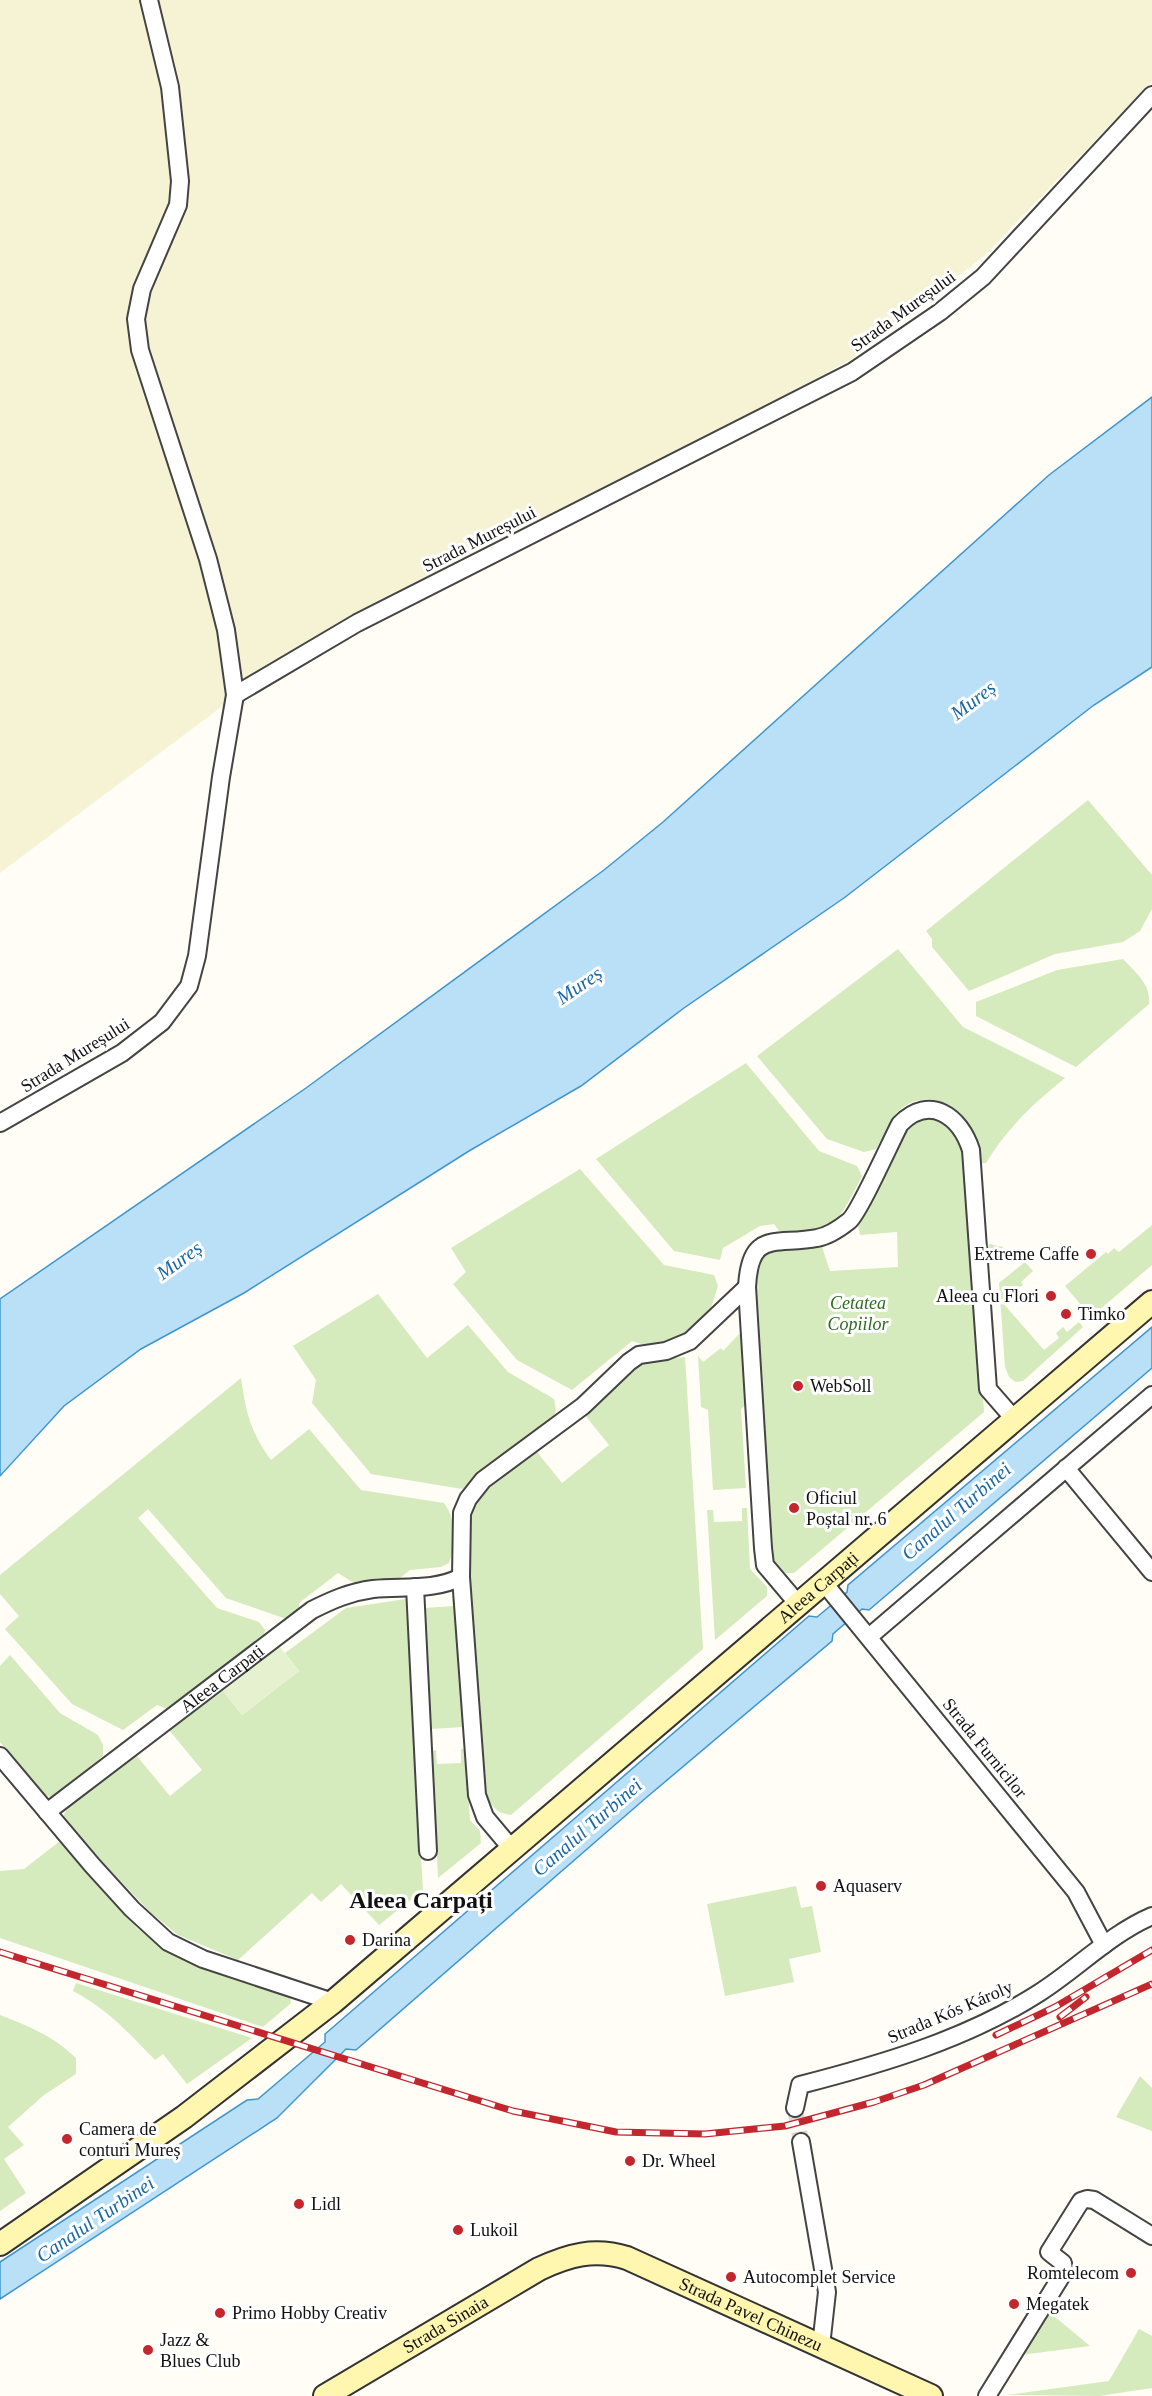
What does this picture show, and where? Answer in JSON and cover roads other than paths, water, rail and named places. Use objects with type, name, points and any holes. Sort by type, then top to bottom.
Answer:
[{"type":"street","points":[[149,0],[170,87],[180,181],[178,205],[142,289],[136,319],[140,350],[208,559],[226,630],[235,695]]},
{"type":"street","name":"Strada Mureșului","points":[[0,1123],[122,1053],[162,1022],[189,986],[203,924],[221,777],[235,695],[357,623],[861,366],[934,317],[983,277],[1152,94]]},
{"type":"street","points":[[798,1604],[765,1565],[747,1287],[752,1258],[760,1248],[773,1240],[806,1240],[829,1235],[851,1220],[900,1124],[911,1113],[924,1109],[941,1112],[960,1127],[971,1150],[988,1389],[1014,1420]]},
{"type":"street","points":[[512,1850],[484,1817],[477,1795],[461,1577],[462,1513],[468,1499],[483,1480],[583,1406],[639,1355],[677,1348],[700,1334],[747,1287]]},
{"type":"street","name":"Aleea Carpați","points":[[0,2244],[184,2117],[333,2002],[798,1604],[828,1587],[1014,1420],[1152,1302]]},
{"type":"street","points":[[870,1636],[1152,1395]]},
{"type":"street","points":[[1066,1468],[1152,1572]]},
{"type":"street","name":"Aleea Carpați","points":[[47,1812],[312,1610],[342,1595],[374,1589],[445,1585],[461,1577]]},
{"type":"street","points":[[415,1587],[428,1851]]},
{"type":"street","name":"Strada Furnicilor","points":[[828,1587],[1076,1892],[1104,1945]]},
{"type":"street","points":[[0,1756],[132,1909],[168,1942],[203,1959],[333,2002]]},
{"type":"street","name":"Strada Kós Károly","points":[[795,2108],[800,2085],[912,2053],[1002,2015],[1040,1993],[1136,1923],[1152,1916]]},
{"type":"street","points":[[801,2142],[827,2292],[821,2346]]},
{"type":"street","points":[[987,2396],[1064,2272],[1063,2263],[1049,2252],[1081,2201],[1094,2200],[1152,2236]]},
{"type":"street","name":"Strada Pavel Chinezu","points":[[567,2256],[607,2252],[627,2258],[931,2396]]},
{"type":"street","name":"Strada Sinaia","points":[[325,2396],[467,2311],[567,2256]]},
{"type":"water","name":"Mureș","points":[[1152,397],[1152,667],[1094,705],[844,898],[684,1008],[581,1086],[469,1151],[244,1293],[141,1349],[64,1406],[0,1476],[0,1299],[306,1088],[604,870],[663,822],[1049,475]]},
{"type":"water","name":"Canalul Turbinei","points":[[1152,1327],[1152,1368],[869,1610],[862,1609],[833,1634],[832,1641],[647,1797],[356,2050],[346,2049],[277,2118],[0,2299],[0,2262],[247,2100],[258,2099],[325,2042],[325,2034],[809,1616],[817,1617],[847,1592],[848,1585]]},
{"type":"tunnel","points":[[795,2108],[801,2142]]},
{"type":"railway","points":[[996,2035],[1055,2007],[1152,1950]]},
{"type":"railway","points":[[0,1952],[513,2111],[616,2132],[705,2134],[785,2126],[874,2102],[924,2085],[1152,1984]]},
{"type":"railway","points":[[1060,2017],[1086,1997]]},
{"type":"place","name":"Extreme Caffe","points":[[1091,1254]]},
{"type":"place","name":"Aleea cu Flori","points":[[1051,1296]]},
{"type":"place","name":"Timko","points":[[1066,1314]]},
{"type":"place","name":"WebSoll","points":[[798,1386]]},
{"type":"place","name":"Oficiul Poștal nr. 6","points":[[794,1508]]},
{"type":"place","name":"Aquaserv","points":[[821,1886]]},
{"type":"place","name":"Darina","points":[[350,1940]]},
{"type":"place","name":"Camera de conturi Mureș","points":[[67,2139]]},
{"type":"place","name":"Dr. Wheel","points":[[630,2161]]},
{"type":"place","name":"Lidl","points":[[299,2204]]},
{"type":"place","name":"Lukoil","points":[[458,2230]]},
{"type":"place","name":"Romtelecom","points":[[1131,2273]]},
{"type":"place","name":"Autocomplet Service","points":[[731,2277]]},
{"type":"place","name":"Megatek","points":[[1014,2304]]},
{"type":"place","name":"Primo Hobby Creativ","points":[[220,2313]]},
{"type":"place","name":"Jazz & Blues Club","points":[[148,2350]]},
{"type":"district","name":"Aleea Carpați","points":[[421,1900]]},
{"type":"park label","name":"Cetatea Copiilor","points":[[858,1313]]}]
